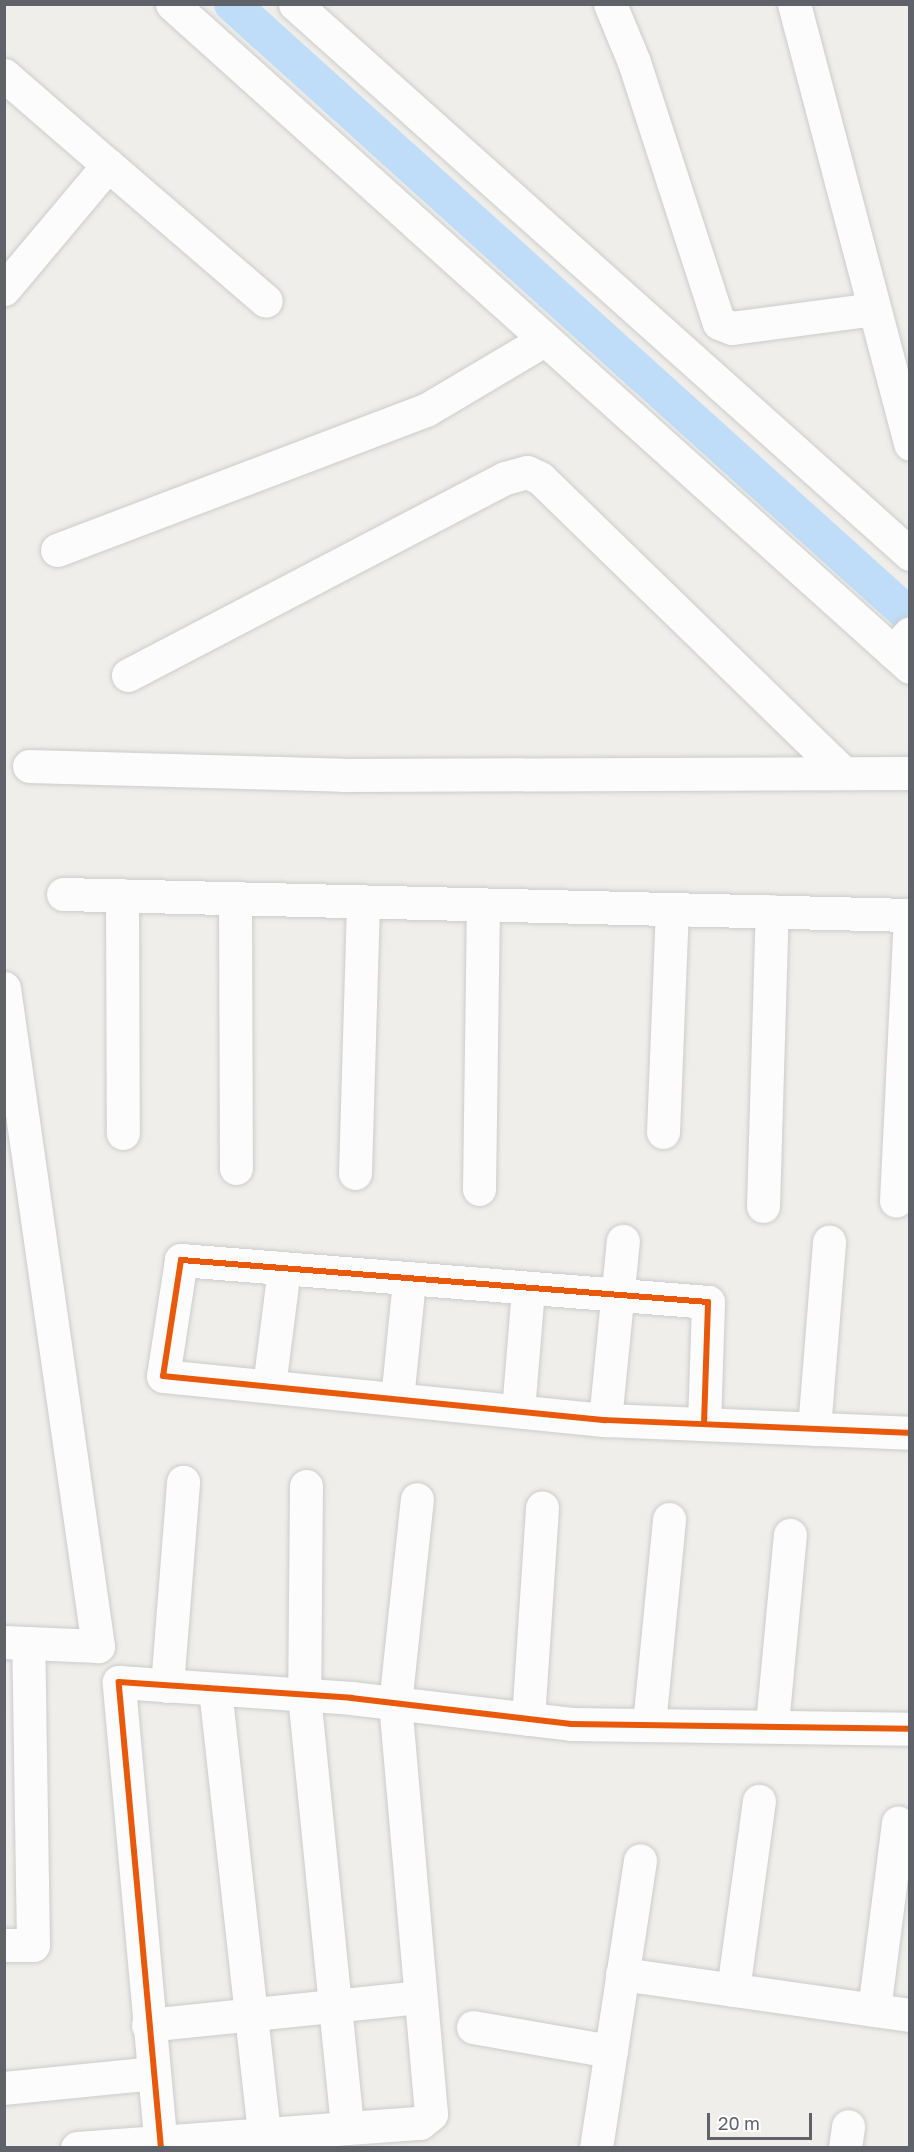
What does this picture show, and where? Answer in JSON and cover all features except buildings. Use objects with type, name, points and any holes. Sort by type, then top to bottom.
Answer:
[{"type":"street","points":[[172,4],[542,341],[904,650]]},
{"type":"street","points":[[295,4],[909,554]]},
{"type":"street","points":[[610,4],[634,62],[719,323],[732,328],[874,309]]},
{"type":"street","points":[[794,4],[909,444]]},
{"type":"street","points":[[4,75],[267,301]]},
{"type":"street","points":[[4,289],[108,165]]},
{"type":"street","points":[[57,550],[426,410],[542,341]]},
{"type":"street","points":[[128,675],[505,478],[526,472],[540,478],[843,773]]},
{"type":"street","points":[[29,766],[343,775],[909,773]]},
{"type":"street","points":[[63,894],[909,915],[897,1201]]},
{"type":"street","points":[[122,895],[123,1133]]},
{"type":"street","points":[[235,898],[236,1168]]},
{"type":"street","points":[[355,1173],[363,901]]},
{"type":"street","points":[[479,1189],[483,904]]},
{"type":"street","points":[[663,1132],[672,909]]},
{"type":"street","points":[[763,1206],[772,911]]},
{"type":"street","points":[[4,988],[98,1646],[16,1642],[33,1945],[4,1945]]},
{"type":"street","points":[[605,1420],[623,1241]]},
{"type":"street","points":[[814,1429],[829,1242]]},
{"type":"street","points":[[704,1424],[708,1302],[528,1290],[181,1260],[163,1376],[605,1420],[909,1433]]},
{"type":"street","points":[[269,1386],[284,1269]]},
{"type":"street","points":[[397,1399],[409,1280]]},
{"type":"street","points":[[518,1412],[528,1290]]},
{"type":"street","points":[[167,1686],[183,1482]]},
{"type":"street","points":[[306,1486],[303,1695],[348,2128]]},
{"type":"street","points":[[77,2148],[420,2123],[431,2114],[417,1997],[395,1704],[417,1499]]},
{"type":"street","points":[[528,1719],[542,1507]]},
{"type":"street","points":[[649,1724],[669,1519]]},
{"type":"street","points":[[772,1724],[790,1535]]},
{"type":"street","points":[[160,2143],[119,1682],[303,1695],[528,1719],[649,1724],[772,1724],[909,1729]]},
{"type":"street","points":[[215,1689],[264,2133]]},
{"type":"street","points":[[733,1990],[759,1802]]},
{"type":"street","points":[[874,2010],[898,1823]]},
{"type":"street","points":[[596,2148],[640,1860]]},
{"type":"street","points":[[622,1974],[909,2015]]},
{"type":"street","points":[[148,2025],[417,1997]]},
{"type":"street","points":[[472,2027],[610,2051]]},
{"type":"street","points":[[4,2088],[153,2073]]},
{"type":"waterway","points":[[232,4],[910,616]]},
{"type":"cycle path","points":[[704,1424],[708,1302],[181,1260],[163,1376],[605,1420],[910,1433]]},
{"type":"cycle path","points":[[161,2148],[119,1682],[351,1698],[571,1724],[910,1729]]}]
